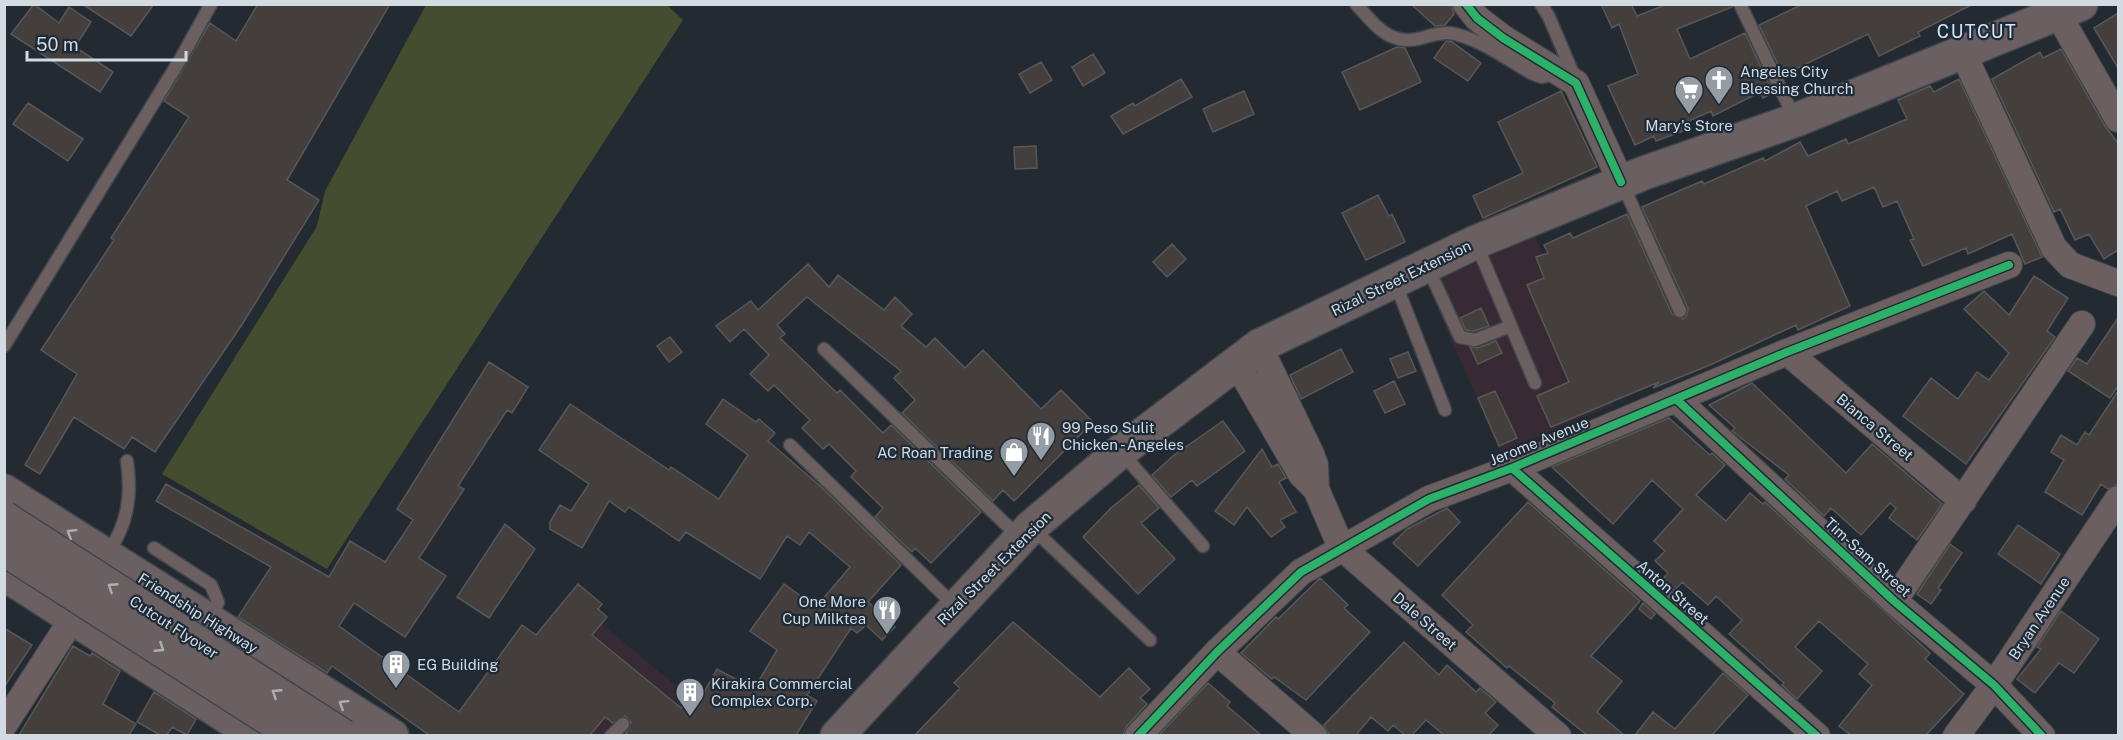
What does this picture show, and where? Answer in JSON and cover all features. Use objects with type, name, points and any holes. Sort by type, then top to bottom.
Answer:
[{"type":"main road","name":"Rizal Street Extension","points":[[837,735],[955,606],[1026,533],[1121,451],[1247,354],[1476,242],[1621,182],[1796,120],[2069,9]]},
{"type":"main road","name":"Friendship Highway","points":[[4,491],[392,735]]},
{"type":"main road","name":"Cutcut Flyover","points":[[4,518],[343,735]]},
{"type":"main road","name":"Cutcut Flyover","points":[[4,549],[296,735]]},
{"type":"main road","points":[[4,574],[240,728]]},
{"type":"main road","points":[[240,728],[221,695],[223,685],[238,662],[251,655],[263,654]]},
{"type":"street","points":[[1466,4],[1477,18],[1503,38],[1569,77],[1621,182]]},
{"type":"street","points":[[2069,9],[2118,119]]},
{"type":"street","points":[[1963,53],[2054,248],[2070,266],[2118,283]]},
{"type":"street","name":"Jerome Avenue","points":[[1138,735],[1217,652],[1301,572],[1341,547],[1429,499],[1512,468],[1787,352],[2009,266]]},
{"type":"street","points":[[1894,601],[2082,324]]},
{"type":"street","name":"Bianca Street","points":[[1787,352],[1962,501]]},
{"type":"street","name":"Dale Street","points":[[1247,354],[1270,398],[1301,474],[1316,489],[1341,547],[1558,735]]},
{"type":"street","name":"Tim-Sam Street","points":[[1676,399],[1894,601],[1994,685],[2042,735]]},
{"type":"street","name":"Anton Street","points":[[1512,468],[1817,735]]},
{"type":"street","name":"Bryan Avenue","points":[[1956,735],[1994,685],[2118,499]]},
{"type":"street","points":[[4,725],[73,618]]},
{"type":"street","points":[[1217,652],[1314,735]]},
{"type":"lane","points":[[4,346],[180,60],[211,4]]},
{"type":"lane","points":[[1356,4],[1382,33],[1397,39],[1417,39],[1433,33],[1450,33],[1475,42],[1533,74],[1542,77],[1569,77],[1549,17],[1541,4]]},
{"type":"lane","points":[[1740,4],[1796,120]]},
{"type":"lane","points":[[1621,182],[1680,311]]},
{"type":"lane","points":[[1476,242],[1534,383]]},
{"type":"lane","points":[[1427,267],[1460,337],[1475,340],[1511,326]]},
{"type":"lane","points":[[1395,280],[1445,410]]},
{"type":"lane","points":[[824,349],[1026,533],[1150,640]]},
{"type":"lane","points":[[790,445],[955,606]]},
{"type":"lane","points":[[1121,451],[1203,546]]},
{"type":"lane","points":[[107,555],[127,514],[131,488],[127,461]]},
{"type":"lane","points":[[154,548],[211,585],[218,602],[211,621]]},
{"type":"lane","points":[[611,735],[622,724]]},
{"type":"shaded area","points":[[1535,237],[1613,405],[1500,452],[1427,284]]},
{"type":"shaded area","points":[[602,624],[735,735],[510,736]]},
{"type":"green space","points":[[426,5],[667,5],[683,20],[327,569],[162,474],[317,226],[325,191]]},
{"type":"building","points":[[34,4],[59,23],[69,7],[91,22],[75,47],[113,72],[100,92],[11,34]]},
{"type":"building","points":[[82,4],[154,4],[131,36]]},
{"type":"building","points":[[258,4],[390,4],[287,180],[319,200],[241,326],[155,452],[132,437],[124,449],[74,417],[40,474],[25,465],[77,374],[41,350],[114,240],[111,238],[189,117],[164,101],[210,23],[236,41]]},
{"type":"building","points":[[1411,4],[1451,4],[1454,14],[1445,25],[1435,26]]},
{"type":"building","points":[[1601,4],[1631,4],[1637,16],[1667,4],[1732,4],[1732,7],[1677,29],[1690,59],[1745,33],[1773,93],[1763,98],[1760,92],[1713,116],[1711,111],[1680,125],[1683,131],[1656,141],[1654,136],[1635,145],[1608,86],[1638,74],[1619,24],[1612,28]]},
{"type":"building","points":[[1803,4],[1973,4],[1918,32],[1920,36],[1879,56],[1868,34],[1783,75],[1759,25]]},
{"type":"building","points":[[2118,13],[2118,68],[2094,28]]},
{"type":"building","points":[[1446,41],[1452,42],[1481,63],[1468,81],[1434,58]]},
{"type":"building","points":[[1397,47],[1405,48],[1421,82],[1360,110],[1342,72]]},
{"type":"building","points":[[2061,49],[2105,126],[2118,143],[2118,250],[2104,259],[2089,234],[2075,240],[2060,209],[2054,212],[1992,79],[2040,52],[2043,58]]},
{"type":"building","points":[[1093,54],[1105,73],[1083,86],[1072,67]]},
{"type":"building","points":[[1041,62],[1052,80],[1030,93],[1019,74]]},
{"type":"building","points":[[1181,79],[1192,97],[1123,134],[1111,116],[1133,103],[1135,106]]},
{"type":"building","points":[[1959,79],[2042,257],[2025,264],[2012,234],[1968,254],[1966,248],[1923,266],[1910,240],[1914,239],[1897,201],[1883,207],[1874,187],[1842,201],[1837,191],[1806,206],[1850,306],[1798,330],[1796,325],[1710,365],[1653,388],[1659,382],[1551,427],[1537,396],[1569,382],[1527,285],[1544,278],[1536,257],[1548,253],[1544,245],[1570,233],[1573,238],[1627,214],[1672,314],[1683,319],[1687,315],[1688,308],[1642,207],[1702,181],[1704,184],[1763,158],[1765,161],[1800,142],[1808,156],[1846,139],[1848,144],[1907,119],[1898,100],[1930,86],[1934,92]]},
{"type":"building","points":[[1244,91],[1254,114],[1213,132],[1203,109]]},
{"type":"building","points":[[1561,91],[1597,167],[1483,218],[1473,196],[1523,173],[1498,122]]},
{"type":"building","points":[[28,103],[83,139],[68,161],[13,124]]},
{"type":"building","points":[[1036,146],[1037,168],[1015,169],[1014,147]]},
{"type":"building","points":[[1378,195],[1389,216],[1392,214],[1405,242],[1366,260],[1342,213]]},
{"type":"building","points":[[1172,244],[1186,259],[1167,277],[1153,262]]},
{"type":"building","points":[[808,264],[829,287],[838,275],[884,310],[895,297],[912,314],[901,326],[926,347],[935,338],[965,368],[983,350],[1041,409],[1061,390],[1093,422],[1014,501],[1003,490],[993,501],[902,413],[915,400],[894,378],[901,371],[807,297],[777,325],[785,334],[780,338],[837,393],[840,390],[883,433],[891,425],[981,512],[931,563],[915,548],[912,552],[875,517],[883,508],[851,477],[856,471],[829,444],[823,449],[802,428],[810,420],[774,385],[768,391],[750,374],[769,355],[744,329],[730,342],[716,326],[751,301],[758,310]]},
{"type":"building","points":[[2034,276],[2068,298],[2047,331],[2055,337],[1966,464],[1903,416],[1931,378],[1958,399],[1977,372],[1989,380],[2009,353],[1964,309],[1984,291],[2009,315]]},
{"type":"building","points":[[1481,308],[1489,326],[1474,331],[1466,330],[1460,318]]},
{"type":"building","points":[[2118,318],[2118,386],[2110,398],[2068,371],[2077,358],[2087,364]]},
{"type":"building","points":[[670,337],[682,352],[669,362],[657,346]]},
{"type":"building","points":[[1496,341],[1502,353],[1478,364],[1470,347],[1478,348]]},
{"type":"building","points":[[1341,349],[1353,372],[1301,399],[1290,375]]},
{"type":"building","points":[[1408,352],[1416,371],[1398,378],[1390,359]]},
{"type":"building","points":[[489,362],[528,387],[512,413],[507,410],[458,486],[464,489],[419,558],[446,576],[405,637],[354,603],[339,626],[459,712],[522,625],[536,635],[578,584],[602,604],[598,609],[607,617],[592,635],[681,708],[686,701],[695,708],[717,669],[754,689],[777,650],[750,631],[784,584],[816,607],[850,567],[809,532],[800,545],[787,536],[760,579],[686,532],[679,541],[629,507],[625,512],[609,501],[582,548],[550,529],[550,522],[560,505],[571,511],[589,484],[539,450],[570,404],[669,470],[671,467],[719,499],[748,455],[706,424],[723,399],[756,422],[759,419],[775,433],[768,441],[819,485],[901,565],[868,602],[895,627],[882,640],[866,625],[857,633],[851,628],[807,695],[817,701],[796,735],[628,735],[626,733],[631,722],[625,716],[613,723],[605,717],[590,735],[429,735],[332,666],[327,673],[238,617],[271,567],[156,501],[166,484],[329,577],[350,541],[385,562],[413,520],[397,509]]},
{"type":"building","points":[[1394,381],[1405,404],[1385,413],[1374,391]]},
{"type":"building","points":[[1752,383],[1846,473],[1872,444],[1942,504],[1917,540],[1889,518],[1896,508],[1890,503],[1861,535],[1831,508],[1824,516],[1785,479],[1789,475],[1732,431],[1735,428],[1709,405]]},
{"type":"building","points":[[1495,391],[1517,438],[1499,446],[1478,398]]},
{"type":"building","points":[[2118,391],[2118,484],[2108,489],[2101,484],[2082,515],[2045,492],[2064,460],[2051,452],[2061,435],[2077,445],[2085,432],[2089,435]]},
{"type":"building","points":[[1669,418],[1710,455],[1712,453],[1725,465],[1696,495],[1726,521],[1750,493],[1763,504],[1765,502],[1930,653],[1925,659],[1964,694],[1926,735],[1851,735],[1839,726],[1872,685],[1859,674],[1868,664],[1819,621],[1795,647],[1822,671],[1797,699],[1782,685],[1784,683],[1729,634],[1742,620],[1716,596],[1708,605],[1682,582],[1674,591],[1662,580],[1668,573],[1655,561],[1665,551],[1654,541],[1683,509],[1652,480],[1613,524],[1552,467]]},
{"type":"building","points":[[1223,421],[1245,451],[1197,486],[1192,480],[1171,497],[1152,475],[1174,455]]},
{"type":"building","points":[[1262,449],[1272,467],[1278,464],[1286,478],[1279,482],[1296,512],[1280,520],[1285,527],[1271,537],[1247,507],[1234,525],[1215,511]]},
{"type":"building","points":[[1139,485],[1159,508],[1141,523],[1175,559],[1138,594],[1083,537],[1111,508]]},
{"type":"building","points":[[1528,502],[1640,601],[1591,656],[1622,681],[1597,712],[1624,735],[1587,735],[1552,707],[1555,703],[1509,666],[1507,668],[1466,632],[1473,625],[1442,595]]},
{"type":"building","points":[[1447,508],[1460,522],[1418,566],[1393,543],[1407,529]]},
{"type":"building","points":[[505,524],[535,549],[489,618],[457,597]]},
{"type":"building","points":[[2018,525],[2060,554],[2041,584],[1998,554]]},
{"type":"building","points":[[1950,544],[1962,553],[1938,588],[1941,590],[1931,604],[1917,594]]},
{"type":"building","points":[[1320,578],[1348,605],[1344,608],[1370,632],[1306,700],[1274,677],[1272,679],[1241,653],[1276,617],[1278,619]]},
{"type":"building","points":[[1643,603],[1655,614],[1651,619],[1639,609]]},
{"type":"building","points":[[2061,611],[2099,639],[2074,673],[2059,663],[2035,693],[2017,679],[2041,649],[2037,647]]},
{"type":"building","points":[[1013,622],[1100,697],[1129,668],[1150,689],[1140,698],[1147,704],[1127,726],[1123,735],[915,735],[960,688],[954,683]]},
{"type":"building","points":[[4,628],[32,645],[4,687]]},
{"type":"building","points":[[1404,642],[1439,675],[1447,665],[1476,692],[1480,688],[1496,702],[1485,713],[1498,725],[1489,735],[1444,735],[1426,720],[1412,735],[1405,735],[1393,725],[1388,731],[1371,717],[1356,735],[1329,735],[1324,725]]},
{"type":"building","points":[[73,646],[90,656],[92,653],[120,671],[103,704],[136,724],[129,735],[19,735]]},
{"type":"building","points":[[1723,673],[1748,695],[1712,735],[1635,735],[1653,712],[1675,729]]},
{"type":"building","points":[[1208,683],[1230,702],[1227,706],[1261,735],[1159,735]]},
{"type":"building","points":[[154,692],[196,719],[187,735],[172,727],[167,735],[160,735],[137,722]]},
{"type":"cycle path","points":[[1466,4],[1477,18],[1503,38],[1576,83],[1621,182]]},
{"type":"cycle path","points":[[1138,736],[1217,652],[1301,572],[1429,499],[1512,468],[1787,352],[2009,265]]},
{"type":"cycle path","points":[[1676,399],[1894,601],[1994,685],[2042,736]]},
{"type":"cycle path","points":[[1512,468],[1817,736]]},
{"type":"place","name":"Angeles City Blessing Church","points":[[1719,106]]},
{"type":"place","name":"Mary's Store","points":[[1689,116]]},
{"type":"place","name":"99 Peso Sulit Chicken - Angeles","points":[[1041,462]]},
{"type":"place","name":"AC Roan Trading","points":[[1014,478]]},
{"type":"place","name":"One More Cup Milktea","points":[[887,636]]},
{"type":"place","name":"EG Building","points":[[396,690]]},
{"type":"place","name":"Kirakira Commercial Complex Corp.","points":[[690,718]]},
{"type":"district","name":"CUTCUT","points":[[1977,31]]}]
